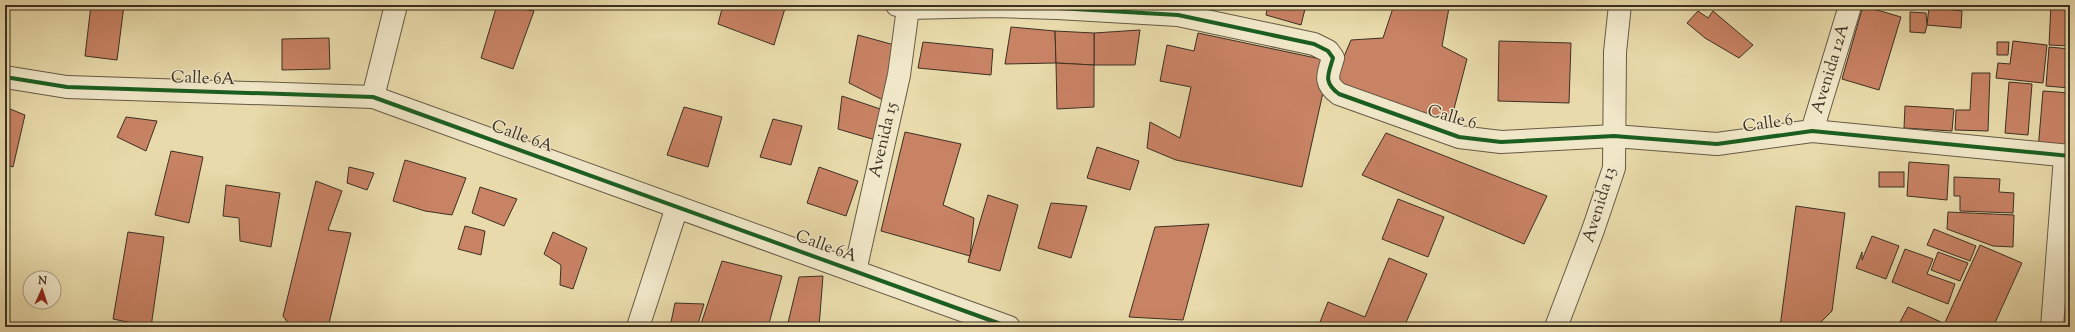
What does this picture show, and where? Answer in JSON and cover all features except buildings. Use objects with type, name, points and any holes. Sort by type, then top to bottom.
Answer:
[{"type":"street","points":[[373,97],[396,5]]},
{"type":"street","name":"Avenida 13","points":[[1556,327],[1594,230],[1614,168],[1615,52],[1620,5]]},
{"type":"street","name":"Calle 6","points":[[902,7],[996,6],[1178,15],[1314,44],[1328,51],[1333,58],[1327,78],[1330,88],[1339,94],[1459,138],[1501,142],[1614,136],[1718,144],[1812,132],[2067,157]]},
{"type":"street","name":"Avenida 12A","points":[[1812,132],[1850,6]]},
{"type":"street","name":"Avenida 15","points":[[855,272],[899,75],[902,7]]},
{"type":"street","name":"Calle 6A","points":[[5,77],[67,87],[373,97],[1009,327]]},
{"type":"street","points":[[2052,327],[2067,157]]},
{"type":"street","points":[[638,327],[677,207]]},
{"type":"cycle path","points":[[897,5],[908,8],[996,6],[1057,8],[1178,15],[1314,44],[1328,51],[1333,58],[1328,78],[1331,86],[1339,94],[1459,137],[1501,142],[1614,136],[1717,144],[1812,131],[2070,156]]},
{"type":"cycle path","points":[[5,77],[67,87],[373,97],[1009,327]]}]
